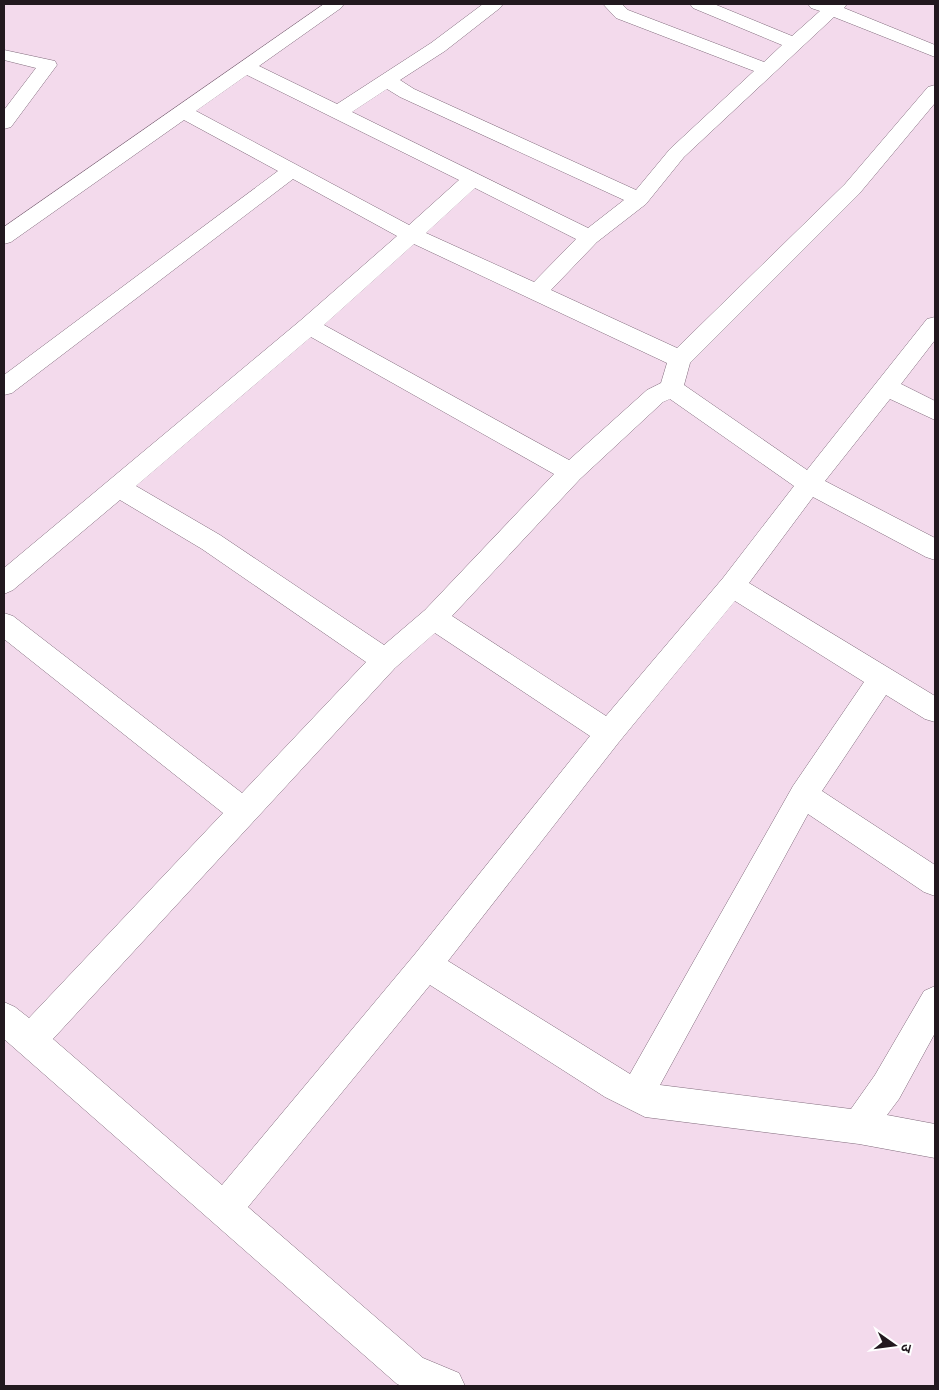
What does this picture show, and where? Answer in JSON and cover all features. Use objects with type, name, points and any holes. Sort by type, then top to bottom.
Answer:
[{"type":"street","points":[[4,237],[335,4]]},
{"type":"street","points":[[337,112],[438,47],[494,4]]},
{"type":"street","points":[[612,4],[622,14],[765,69]]},
{"type":"street","points":[[699,4],[795,44]]},
{"type":"street","points":[[536,293],[590,237],[639,199],[676,152],[765,69],[795,44],[829,6],[935,51]]},
{"type":"street","points":[[4,55],[48,65],[4,123]]},
{"type":"street","points":[[246,67],[590,237]]},
{"type":"street","points":[[387,81],[407,93],[639,199]]},
{"type":"street","points":[[30,1041],[385,660],[434,618],[572,472],[655,396],[671,388],[680,358],[852,189],[935,91]]},
{"type":"street","points":[[182,111],[410,234],[680,358]]},
{"type":"street","points":[[4,387],[291,171]]},
{"type":"street","points":[[4,583],[309,326],[472,180]]},
{"type":"street","points":[[224,1210],[426,965],[609,733],[732,586],[809,484],[935,325]]},
{"type":"street","points":[[309,326],[572,472]]},
{"type":"street","points":[[887,387],[935,412]]},
{"type":"street","points":[[671,388],[809,484],[935,550]]},
{"type":"street","points":[[118,488],[211,542],[385,660]]},
{"type":"street","points":[[732,586],[935,710]]},
{"type":"street","points":[[434,618],[609,733]]},
{"type":"street","points":[[4,624],[244,812]]},
{"type":"street","points":[[637,1096],[803,795],[882,679]]},
{"type":"street","points":[[803,795],[935,882]]},
{"type":"street","points":[[426,965],[616,1085],[645,1100],[860,1126],[935,1141]]},
{"type":"street","points":[[860,1126],[887,1087],[935,1002]]},
{"type":"street","points":[[4,1018],[410,1371],[446,1386]]}]
